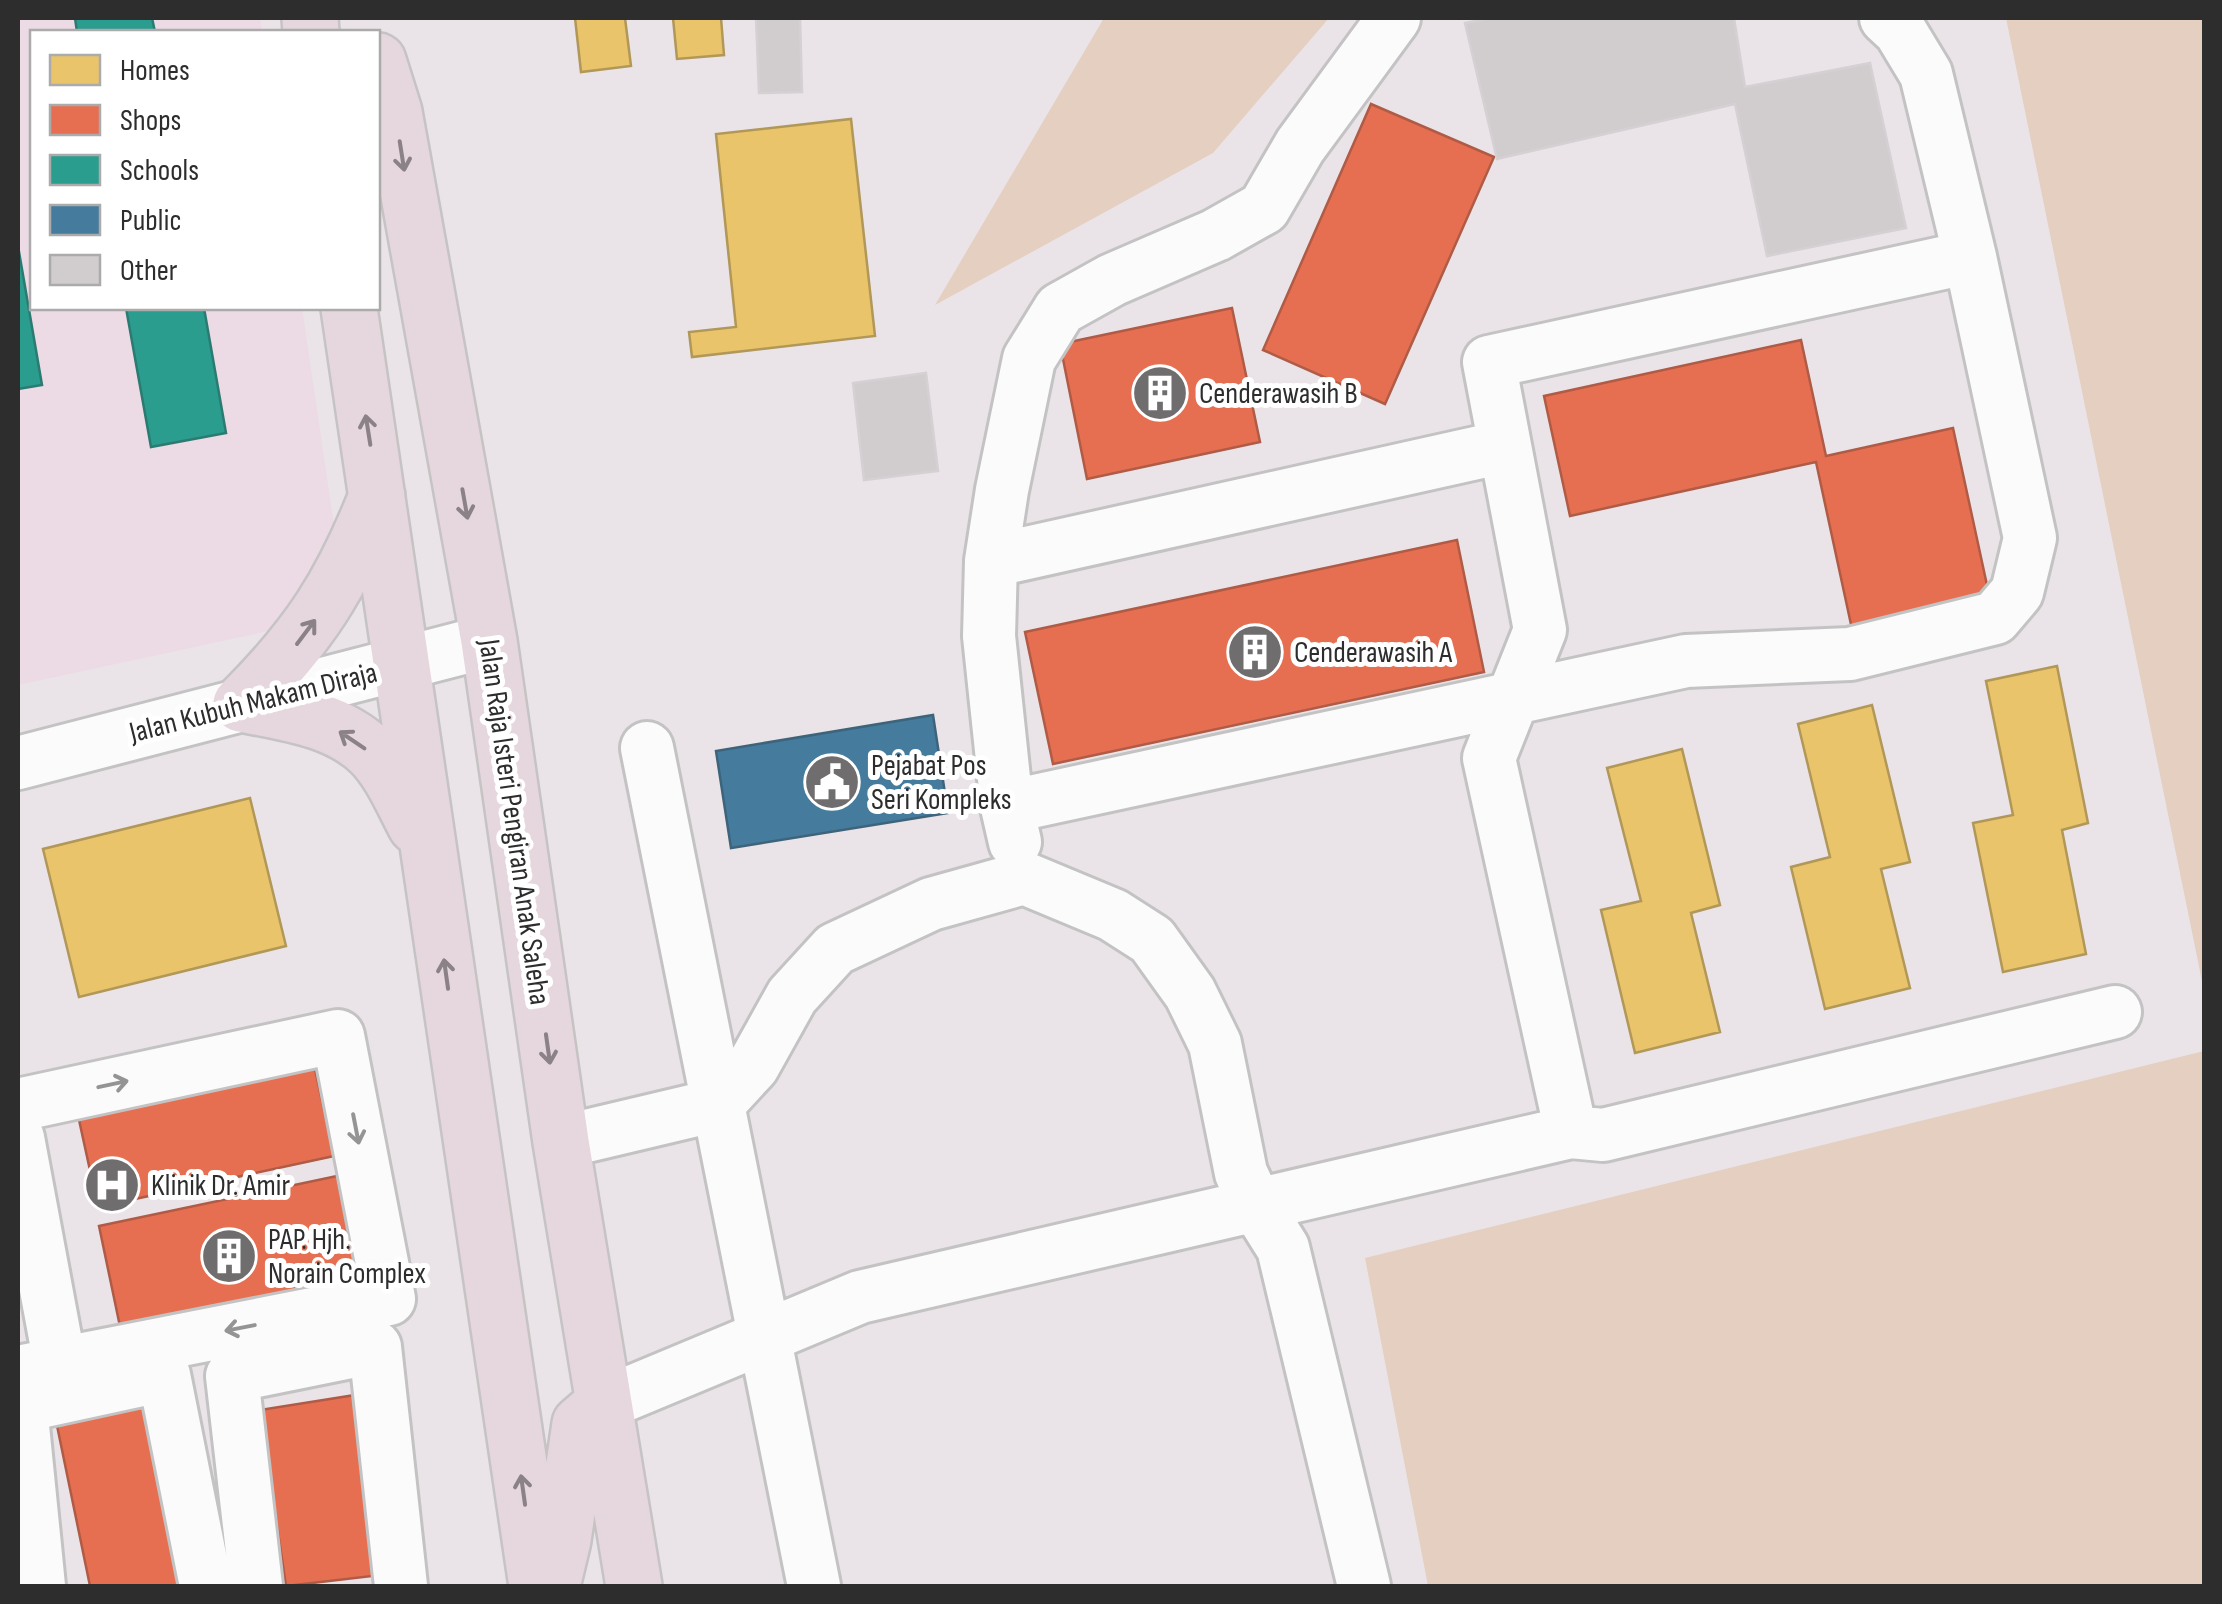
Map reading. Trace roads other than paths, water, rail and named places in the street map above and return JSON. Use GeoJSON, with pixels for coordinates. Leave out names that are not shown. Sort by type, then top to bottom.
{"type":"FeatureCollection","features":[{"type":"Feature","properties":{"kind":"main road","name":"Jalan Raja Isteri Pengiran Anak Saleha"},"geometry":{"type":"LineString","coordinates":[[380,68],[394,112],[489,641],[561,1142],[634,1586]]}},
{"type":"Feature","properties":{"kind":"main road"},"geometry":{"type":"LineString","coordinates":[[349,310],[537,1586]]}},
{"type":"Feature","properties":{"kind":"main road"},"geometry":{"type":"LineString","coordinates":[[241,704],[283,663],[328,603],[378,494]]}},
{"type":"Feature","properties":{"kind":"main road"},"geometry":{"type":"LineString","coordinates":[[241,704],[306,717],[334,728],[371,752],[394,785],[427,847]]}},
{"type":"Feature","properties":{"kind":"main road"},"geometry":{"type":"LineString","coordinates":[[552,1586],[563,1540],[580,1424],[604,1404]]}},
{"type":"Feature","properties":{"kind":"street"},"geometry":{"type":"LineString","coordinates":[[1024,878],[1006,808],[989,636],[992,561],[1002,490],[1029,358],[1060,309],[1264,208],[1300,146],[1394,18]]}},
{"type":"Feature","properties":{"kind":"street"},"geometry":{"type":"LineString","coordinates":[[1006,808],[1686,662],[1850,654],[1995,618],[2017,592],[2030,538],[1926,74],[1900,31],[1886,18]]}},
{"type":"Feature","properties":{"kind":"street"},"geometry":{"type":"LineString","coordinates":[[1572,1132],[1489,758],[1540,630],[1488,362],[1970,257]]}},
{"type":"Feature","properties":{"kind":"street"},"geometry":{"type":"LineString","coordinates":[[992,561],[1503,447]]}},
{"type":"Feature","properties":{"kind":"street","name":"Jalan Kubuh Makam Diraja"},"geometry":{"type":"LineString","coordinates":[[18,763],[489,641]]}},
{"type":"Feature","properties":{"kind":"street"},"geometry":{"type":"LineString","coordinates":[[647,748],[814,1586]]}},
{"type":"Feature","properties":{"kind":"street"},"geometry":{"type":"LineString","coordinates":[[561,1142],[717,1105],[753,1066],[792,996],[836,950],[931,904],[1024,878],[1113,915],[1152,940],[1190,992],[1215,1044],[1241,1173],[1283,1248],[1364,1586]]}},
{"type":"Feature","properties":{"kind":"street"},"geometry":{"type":"LineString","coordinates":[[604,1404],[860,1297],[1572,1132],[1603,1136],[2115,1012]]}},
{"type":"Feature","properties":{"kind":"street"},"geometry":{"type":"LineString","coordinates":[[18,1105],[338,1036],[389,1299],[39,1368],[18,1138]]}},
{"type":"Feature","properties":{"kind":"street"},"geometry":{"type":"LineString","coordinates":[[256,1586],[232,1376],[376,1347],[401,1586]]}},
{"type":"Feature","properties":{"kind":"street"},"geometry":{"type":"LineString","coordinates":[[39,1586],[21,1406],[164,1375],[206,1586]]}},
{"type":"Feature","properties":{"kind":"place","name":"Cenderawasih B"},"geometry":{"type":"Point","coordinates":[1160,393]}},
{"type":"Feature","properties":{"kind":"place","name":"Cenderawasih A"},"geometry":{"type":"Point","coordinates":[1255,652]}},
{"type":"Feature","properties":{"kind":"place","name":"Pejabat Pos Seri Kompleks"},"geometry":{"type":"Point","coordinates":[832,782]}},
{"type":"Feature","properties":{"kind":"place","name":"Klinik Dr. Amir"},"geometry":{"type":"Point","coordinates":[112,1185]}},
{"type":"Feature","properties":{"kind":"place","name":"PAP. Hjh. Norain Complex"},"geometry":{"type":"Point","coordinates":[229,1256]}}]}
